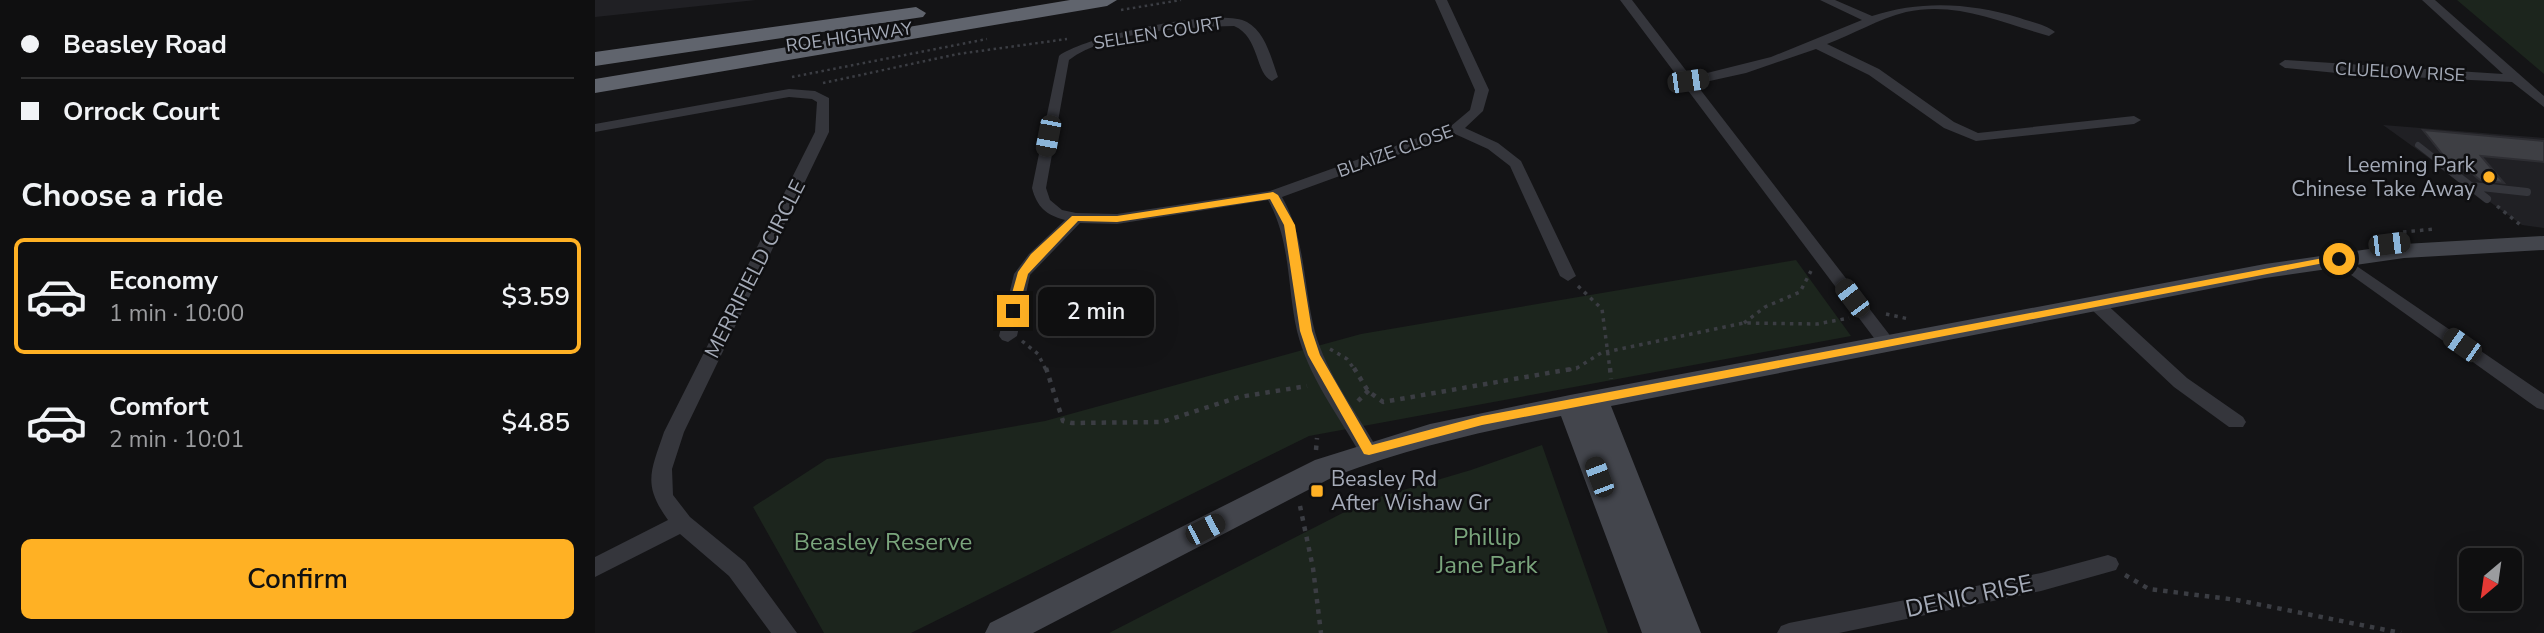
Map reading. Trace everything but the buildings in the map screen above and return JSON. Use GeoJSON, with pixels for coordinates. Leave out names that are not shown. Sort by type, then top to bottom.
{"type":"FeatureCollection","features":[{"type":"Feature","properties":{"kind":"highway"},"geometry":{"type":"LineString","coordinates":[[595,40],[926,0]]}},
{"type":"Feature","properties":{"kind":"highway","name":"ROE HIGHWAY"},"geometry":{"type":"LineString","coordinates":[[595,59],[1004,0]]}},
{"type":"Feature","properties":{"kind":"highway"},"geometry":{"type":"LineString","coordinates":[[595,86],[1108,4]]}},
{"type":"Feature","properties":{"kind":"highway","name":"ROE HIGHWAY"},"geometry":{"type":"LineString","coordinates":[[595,74],[1108,4]]}},
{"type":"Feature","properties":{"kind":"main road"},"geometry":{"type":"LineString","coordinates":[[1002,633],[1291,484],[1369,450],[1482,421],[1886,342],[2346,257],[2389,244],[2458,235],[2544,236]]}},
{"type":"Feature","properties":{"kind":"main road"},"geometry":{"type":"LineString","coordinates":[[2346,257],[2380,256],[2480,243],[2544,243]]}},
{"type":"Feature","properties":{"kind":"main road"},"geometry":{"type":"LineString","coordinates":[[1596,399],[1659,633]]}},
{"type":"Feature","properties":{"kind":"main road"},"geometry":{"type":"LineString","coordinates":[[1596,399],[1684,633]]}},
{"type":"Feature","properties":{"kind":"street","name":"BLAIZE CLOSE"},"geometry":{"type":"LineString","coordinates":[[1273,195],[1456,129],[1476,111],[1482,90],[1441,0]]}},
{"type":"Feature","properties":{"kind":"street"},"geometry":{"type":"LineString","coordinates":[[1626,0],[1886,342]]}},
{"type":"Feature","properties":{"kind":"street"},"geometry":{"type":"LineString","coordinates":[[1826,0],[1873,21]]}},
{"type":"Feature","properties":{"kind":"street"},"geometry":{"type":"LineString","coordinates":[[2428,0],[2544,103]]}},
{"type":"Feature","properties":{"kind":"street"},"geometry":{"type":"LineString","coordinates":[[1688,81],[1747,71],[1873,21],[1917,7],[1946,6],[1993,14],[2049,32]]}},
{"type":"Feature","properties":{"kind":"street","name":"SELLEN COURT"},"geometry":{"type":"LineString","coordinates":[[1272,77],[1255,32],[1236,22],[1091,42],[1068,52],[1063,59],[1039,188],[1043,202],[1050,208],[1057,213],[1076,218],[1117,219],[1273,195]]}},
{"type":"Feature","properties":{"kind":"street"},"geometry":{"type":"LineString","coordinates":[[1817,44],[1874,72],[1949,125],[1976,136],[2134,120]]}},
{"type":"Feature","properties":{"kind":"street","name":"CLUELOW RISE"},"geometry":{"type":"LineString","coordinates":[[2285,64],[2347,70],[2516,78]]}},
{"type":"Feature","properties":{"kind":"street"},"geometry":{"type":"LineString","coordinates":[[595,128],[802,92]]}},
{"type":"Feature","properties":{"kind":"street","name":"MERRIFIELD CIRCLE"},"geometry":{"type":"LineString","coordinates":[[781,629],[737,569],[681,523],[663,497],[662,469],[674,432],[822,132],[824,101],[802,92]]}},
{"type":"Feature","properties":{"kind":"street"},"geometry":{"type":"LineString","coordinates":[[1456,129],[1493,146],[1516,164],[1568,276]]}},
{"type":"Feature","properties":{"kind":"street"},"geometry":{"type":"LineString","coordinates":[[1273,195],[1289,225],[1306,331],[1314,355],[1369,450]]}},
{"type":"Feature","properties":{"kind":"street"},"geometry":{"type":"LineString","coordinates":[[1008,336],[1022,274],[1035,257],[1076,218]]}},
{"type":"Feature","properties":{"kind":"street"},"geometry":{"type":"LineString","coordinates":[[2346,257],[2544,403]]}},
{"type":"Feature","properties":{"kind":"street"},"geometry":{"type":"LineString","coordinates":[[2097,305],[2173,378],[2200,400],[2236,422]]}},
{"type":"Feature","properties":{"kind":"street"},"geometry":{"type":"LineString","coordinates":[[595,568],[681,523]]}},
{"type":"Feature","properties":{"kind":"street","name":"DENIC RISE"},"geometry":{"type":"LineString","coordinates":[[1789,633],[2041,582],[2108,564]]}},
{"type":"Feature","properties":{"kind":"lane"},"geometry":{"type":"LineString","coordinates":[[2418,145],[2487,199]]}},
{"type":"Feature","properties":{"kind":"lane"},"geometry":{"type":"LineString","coordinates":[[2470,186],[2527,192]]}},
{"type":"Feature","properties":{"kind":"path"},"geometry":{"type":"LineString","coordinates":[[1108,4],[1181,0]]}},
{"type":"Feature","properties":{"kind":"path"},"geometry":{"type":"LineString","coordinates":[[785,79],[991,38]]}},
{"type":"Feature","properties":{"kind":"path"},"geometry":{"type":"LineString","coordinates":[[802,92],[853,74],[958,54],[1057,39],[1088,39],[1091,42]]}},
{"type":"Feature","properties":{"kind":"path"},"geometry":{"type":"LineString","coordinates":[[2487,199],[2523,227]]}},
{"type":"Feature","properties":{"kind":"path"},"geometry":{"type":"LineString","coordinates":[[1744,323],[1765,307],[1800,292],[1812,268],[1826,262]]}},
{"type":"Feature","properties":{"kind":"path"},"geometry":{"type":"LineString","coordinates":[[1568,276],[1602,309],[1611,383],[1596,399]]}},
{"type":"Feature","properties":{"kind":"path"},"geometry":{"type":"LineString","coordinates":[[1314,355],[1333,349],[1345,355],[1354,363],[1375,399],[1393,401],[1577,368],[1606,352],[1744,323],[1817,324],[1851,318]]}},
{"type":"Feature","properties":{"kind":"path"},"geometry":{"type":"LineString","coordinates":[[1008,336],[1028,344],[1042,362],[1063,421],[1073,423],[1162,422],[1239,397],[1307,386]]}},
{"type":"Feature","properties":{"kind":"path"},"geometry":{"type":"LineString","coordinates":[[1358,401],[1369,390]]}},
{"type":"Feature","properties":{"kind":"path"},"geometry":{"type":"LineString","coordinates":[[1300,506],[1313,568],[1321,633]]}},
{"type":"Feature","properties":{"kind":"path"},"geometry":{"type":"LineString","coordinates":[[2108,564],[2149,589],[2237,600],[2401,633]]}},
{"type":"Feature","properties":{"kind":"shaded area"},"geometry":{"type":"Polygon","coordinates":[[[595,0],[756,0],[595,17],[595,0]]]}},
{"type":"Feature","properties":{"kind":"shaded area"},"geometry":{"type":"Polygon","coordinates":[[[2383,125],[2544,138],[2544,228],[2522,225],[2383,125]]]}},
{"type":"Feature","properties":{"kind":"green space"},"geometry":{"type":"Polygon","coordinates":[[[2457,0],[2544,0],[2544,74],[2457,0]]]}},
{"type":"Feature","properties":{"kind":"green space","name":"Beasley Reserve"},"geometry":{"type":"Polygon","coordinates":[[[1796,260],[1851,336],[1309,436],[911,633],[824,633],[753,507],[827,459],[1045,421],[1361,334],[1796,260]]]}},
{"type":"Feature","properties":{"kind":"green space","name":"Phillip Jane Park"},"geometry":{"type":"Polygon","coordinates":[[[1542,445],[1608,633],[1109,633],[1366,501],[1471,470],[1542,445]]]}},
{"type":"Feature","properties":{"kind":"place","name":"Leeming Park Chinese Take Away"},"geometry":{"type":"Point","coordinates":[2489,177]}},
{"type":"Feature","properties":{"kind":"place","name":"Beasley Rd After Wishaw Gr"},"geometry":{"type":"Point","coordinates":[1317,491]}},
{"type":"Feature","properties":{"kind":"route"},"geometry":{"type":"LineString","coordinates":[[1013,311],[1022,274],[1035,257],[1076,218],[1117,219],[1273,195],[1285,212],[1289,225],[1306,331],[1314,355],[1369,450],[1482,421],[1886,342],[2339,259]]}}]}
